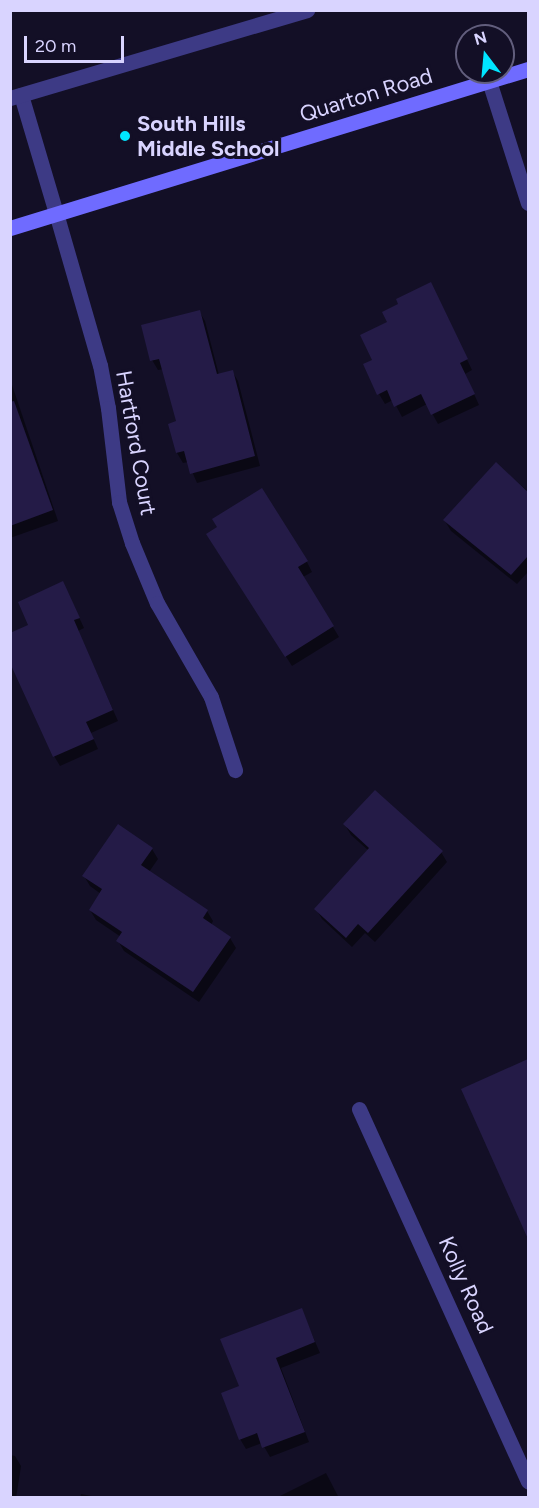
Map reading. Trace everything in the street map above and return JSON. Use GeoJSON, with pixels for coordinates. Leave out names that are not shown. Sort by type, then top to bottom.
{"type":"FeatureCollection","features":[{"type":"Feature","properties":{"kind":"street"},"geometry":{"type":"LineString","coordinates":[[16,97],[275,15],[308,10]]}},
{"type":"Feature","properties":{"kind":"street","name":"Quarton Road"},"geometry":{"type":"LineString","coordinates":[[10,228],[479,84]]}},
{"type":"Feature","properties":{"kind":"street"},"geometry":{"type":"LineString","coordinates":[[490,84],[528,203]]}},
{"type":"Feature","properties":{"kind":"street","name":"Hartford Court"},"geometry":{"type":"LineString","coordinates":[[16,97],[56,213],[100,364],[108,408],[119,502],[132,543],[157,603],[211,697],[235,770]]}},
{"type":"Feature","properties":{"kind":"street","name":"Kolly Road"},"geometry":{"type":"LineString","coordinates":[[359,1109],[528,1481]]}},
{"type":"Feature","properties":{"kind":"building"},"geometry":{"type":"Polygon","coordinates":[[[431,282],[468,359],[460,363],[475,394],[431,415],[421,394],[394,407],[387,390],[377,395],[363,364],[372,360],[360,335],[387,322],[382,312],[398,304],[396,299],[431,282]]]}},
{"type":"Feature","properties":{"kind":"building"},"geometry":{"type":"Polygon","coordinates":[[[200,310],[217,374],[233,370],[255,456],[190,474],[184,451],[176,453],[168,424],[176,421],[159,359],[150,361],[141,325],[200,310]]]}},
{"type":"Feature","properties":{"kind":"building"},"geometry":{"type":"Polygon","coordinates":[[[14,401],[53,510],[10,526],[10,402],[14,401]]]}},
{"type":"Feature","properties":{"kind":"building"},"geometry":{"type":"Polygon","coordinates":[[[496,462],[528,492],[528,556],[511,575],[443,520],[496,462]]]}},
{"type":"Feature","properties":{"kind":"building"},"geometry":{"type":"Polygon","coordinates":[[[262,488],[308,561],[298,567],[334,626],[285,657],[206,534],[217,527],[212,519],[262,488]]]}},
{"type":"Feature","properties":{"kind":"building"},"geometry":{"type":"Polygon","coordinates":[[[63,581],[80,618],[74,620],[113,710],[86,722],[94,739],[53,757],[10,663],[10,633],[28,625],[18,602],[63,581]]]}},
{"type":"Feature","properties":{"kind":"building"},"geometry":{"type":"Polygon","coordinates":[[[375,790],[443,851],[368,933],[358,924],[346,938],[314,909],[369,848],[343,824],[375,790]]]}},
{"type":"Feature","properties":{"kind":"building"},"geometry":{"type":"Polygon","coordinates":[[[118,824],[153,848],[141,865],[208,910],[203,918],[231,937],[193,992],[116,941],[122,932],[89,910],[102,889],[82,876],[118,824]]]}},
{"type":"Feature","properties":{"kind":"building"},"geometry":{"type":"Polygon","coordinates":[[[528,1059],[528,1239],[461,1089],[528,1059]]]}},
{"type":"Feature","properties":{"kind":"building"},"geometry":{"type":"Polygon","coordinates":[[[302,1308],[315,1342],[276,1358],[305,1432],[262,1448],[257,1433],[239,1440],[221,1393],[239,1386],[220,1339],[302,1308]]]}},
{"type":"Feature","properties":{"kind":"place","name":"South Hills Middle School"},"geometry":{"type":"Point","coordinates":[125,136]}}]}
